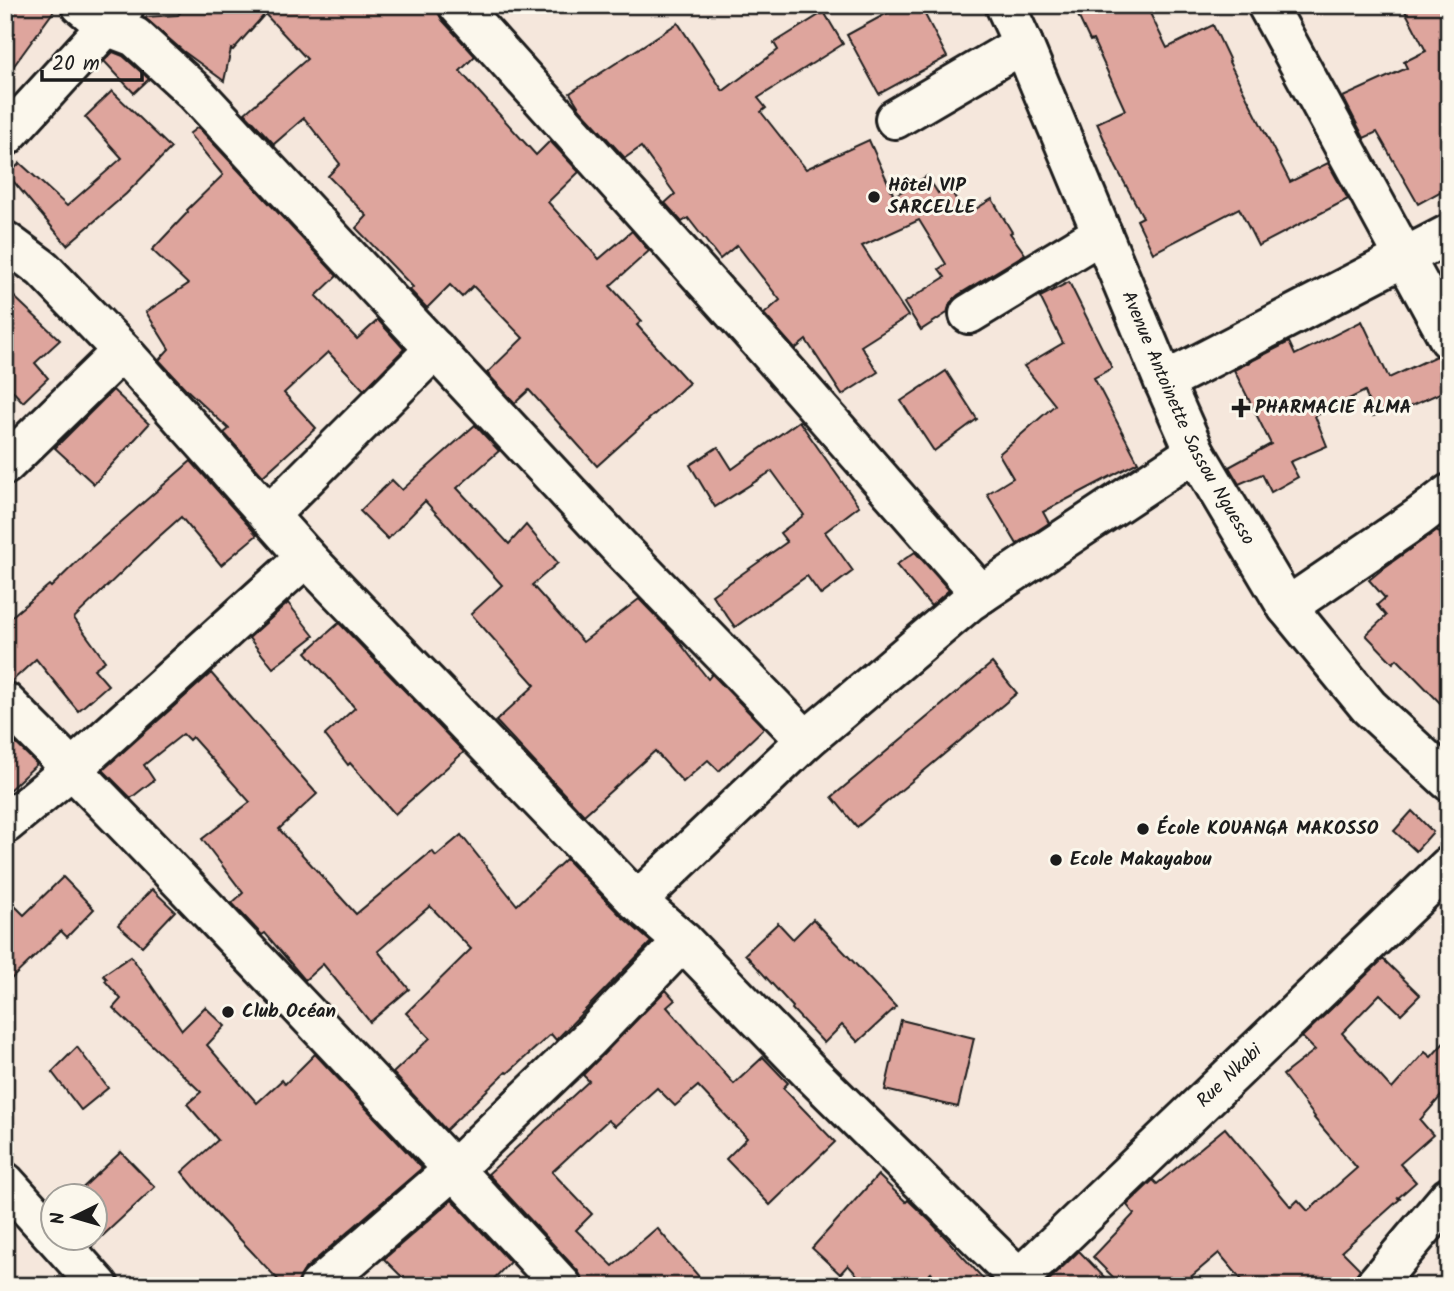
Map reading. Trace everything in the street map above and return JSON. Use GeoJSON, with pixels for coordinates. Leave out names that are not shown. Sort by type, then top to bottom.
{"type":"FeatureCollection","features":[{"type":"Feature","properties":{"kind":"street"},"geometry":{"type":"LineString","coordinates":[[458,5],[982,594]]}},
{"type":"Feature","properties":{"kind":"street","name":"Avenue Antoinette Sassou Nguesso"},"geometry":{"type":"LineString","coordinates":[[1005,5],[1195,452],[1287,607],[1369,707],[1449,781]]}},
{"type":"Feature","properties":{"kind":"street"},"geometry":{"type":"LineString","coordinates":[[1267,5],[1449,339]]}},
{"type":"Feature","properties":{"kind":"street"},"geometry":{"type":"LineString","coordinates":[[5,137],[104,12],[195,92],[620,547],[806,740]]}},
{"type":"Feature","properties":{"kind":"street"},"geometry":{"type":"LineString","coordinates":[[895,119],[1023,44]]}},
{"type":"Feature","properties":{"kind":"street"},"geometry":{"type":"LineString","coordinates":[[969,314],[1102,233]]}},
{"type":"Feature","properties":{"kind":"street"},"geometry":{"type":"LineString","coordinates":[[1164,382],[1449,234]]}},
{"type":"Feature","properties":{"kind":"street"},"geometry":{"type":"LineString","coordinates":[[5,241],[43,269],[122,351],[306,557],[637,901],[683,941],[1015,1282]]}},
{"type":"Feature","properties":{"kind":"street"},"geometry":{"type":"LineString","coordinates":[[269,515],[435,349]]}},
{"type":"Feature","properties":{"kind":"street"},"geometry":{"type":"LineString","coordinates":[[5,465],[122,351]]}},
{"type":"Feature","properties":{"kind":"street"},"geometry":{"type":"LineString","coordinates":[[637,901],[806,740],[970,602],[1195,452]]}},
{"type":"Feature","properties":{"kind":"street"},"geometry":{"type":"LineString","coordinates":[[1287,607],[1449,494]]}},
{"type":"Feature","properties":{"kind":"street"},"geometry":{"type":"LineString","coordinates":[[5,824],[73,768],[306,557]]}},
{"type":"Feature","properties":{"kind":"street"},"geometry":{"type":"LineString","coordinates":[[5,702],[73,768],[562,1286]]}},
{"type":"Feature","properties":{"kind":"street","name":"Rue Nkabi"},"geometry":{"type":"LineString","coordinates":[[1015,1282],[1449,866]]}},
{"type":"Feature","properties":{"kind":"street"},"geometry":{"type":"LineString","coordinates":[[319,1286],[454,1169],[587,1041],[683,941]]}},
{"type":"Feature","properties":{"kind":"street"},"geometry":{"type":"LineString","coordinates":[[5,1182],[38,1219]]}},
{"type":"Feature","properties":{"kind":"street"},"geometry":{"type":"LineString","coordinates":[[1374,1286],[1449,1197]]}},
{"type":"Feature","properties":{"kind":"street"},"geometry":{"type":"LineString","coordinates":[[69,1252],[99,1286]]}},
{"type":"Feature","properties":{"kind":"building"},"geometry":{"type":"Polygon","coordinates":[[[5,5],[58,5],[5,78],[5,5]]]}},
{"type":"Feature","properties":{"kind":"building"},"geometry":{"type":"Polygon","coordinates":[[[187,5],[437,5],[442,20],[475,56],[460,71],[536,155],[550,141],[579,172],[548,202],[599,259],[632,231],[649,251],[610,286],[642,321],[637,325],[689,383],[597,466],[529,390],[515,403],[487,373],[523,338],[473,286],[462,297],[450,285],[427,308],[410,290],[413,287],[356,228],[367,216],[328,176],[340,164],[304,118],[274,144],[245,113],[307,59],[265,14],[233,50],[231,49],[224,81],[183,51],[144,17],[178,15],[187,5]]]}},
{"type":"Feature","properties":{"kind":"building"},"geometry":{"type":"Polygon","coordinates":[[[902,5],[920,5],[947,57],[879,94],[847,35],[902,5]]]}},
{"type":"Feature","properties":{"kind":"building"},"geometry":{"type":"Polygon","coordinates":[[[1073,5],[1146,5],[1167,48],[1213,25],[1290,182],[1328,163],[1348,199],[1258,246],[1239,208],[1153,253],[1137,220],[1143,217],[1116,167],[1097,123],[1125,110],[1093,40],[1090,41],[1073,5]]]}},
{"type":"Feature","properties":{"kind":"building"},"geometry":{"type":"Polygon","coordinates":[[[1402,5],[1449,5],[1449,187],[1418,204],[1377,132],[1364,138],[1343,97],[1407,68],[1404,62],[1426,51],[1402,5]]]}},
{"type":"Feature","properties":{"kind":"building"},"geometry":{"type":"Polygon","coordinates":[[[824,12],[843,44],[758,98],[766,108],[761,112],[806,169],[869,140],[894,196],[927,176],[938,193],[948,186],[966,215],[992,199],[1025,254],[958,295],[950,303],[947,313],[921,330],[904,303],[945,277],[939,269],[946,264],[919,220],[862,246],[908,316],[861,346],[878,372],[842,395],[806,340],[795,349],[764,314],[780,300],[737,245],[720,259],[688,218],[682,222],[665,203],[675,194],[641,147],[625,158],[580,109],[570,93],[678,23],[723,91],[778,50],[774,43],[824,12]]]}},
{"type":"Feature","properties":{"kind":"building"},"geometry":{"type":"Polygon","coordinates":[[[113,52],[123,56],[149,79],[134,93],[104,61],[113,52]]]}},
{"type":"Feature","properties":{"kind":"building"},"geometry":{"type":"Polygon","coordinates":[[[112,91],[171,148],[126,194],[67,245],[8,175],[20,163],[67,206],[122,158],[85,117],[112,91]]]}},
{"type":"Feature","properties":{"kind":"building"},"geometry":{"type":"Polygon","coordinates":[[[198,127],[337,276],[316,296],[357,339],[378,320],[404,349],[364,390],[328,352],[284,393],[316,428],[263,476],[224,433],[229,429],[159,360],[169,349],[146,312],[188,284],[152,250],[223,175],[189,134],[198,127]]]}},
{"type":"Feature","properties":{"kind":"building"},"geometry":{"type":"Polygon","coordinates":[[[1069,282],[1112,368],[1094,378],[1138,462],[1043,512],[1049,523],[1017,544],[987,494],[1013,478],[999,454],[1055,405],[1024,366],[1063,343],[1040,297],[1069,282]]]}},
{"type":"Feature","properties":{"kind":"building"},"geometry":{"type":"Polygon","coordinates":[[[5,288],[60,340],[35,363],[48,378],[23,402],[9,387],[5,391],[5,288]]]}},
{"type":"Feature","properties":{"kind":"building"},"geometry":{"type":"Polygon","coordinates":[[[1362,321],[1389,378],[1436,356],[1449,361],[1449,389],[1402,410],[1401,407],[1373,416],[1365,391],[1315,416],[1327,446],[1290,462],[1298,477],[1271,492],[1262,474],[1239,484],[1229,467],[1271,444],[1234,370],[1289,342],[1295,355],[1362,321]]]}},
{"type":"Feature","properties":{"kind":"building"},"geometry":{"type":"Polygon","coordinates":[[[946,371],[977,419],[934,451],[901,401],[946,371]]]}},
{"type":"Feature","properties":{"kind":"building"},"geometry":{"type":"Polygon","coordinates":[[[113,390],[149,424],[94,484],[55,448],[113,390]]]}},
{"type":"Feature","properties":{"kind":"building"},"geometry":{"type":"Polygon","coordinates":[[[799,421],[859,506],[825,532],[853,571],[821,595],[807,576],[735,627],[712,595],[787,542],[780,533],[804,515],[772,471],[715,507],[690,465],[718,447],[732,469],[799,421]]]}},
{"type":"Feature","properties":{"kind":"building"},"geometry":{"type":"Polygon","coordinates":[[[475,425],[499,451],[457,488],[509,544],[526,525],[558,563],[532,585],[583,642],[639,599],[673,634],[708,679],[712,674],[764,728],[719,771],[708,760],[683,782],[655,751],[584,815],[496,721],[535,685],[471,614],[502,585],[425,501],[388,539],[360,511],[392,480],[402,490],[475,425]]]}},
{"type":"Feature","properties":{"kind":"building"},"geometry":{"type":"Polygon","coordinates":[[[191,461],[257,535],[221,565],[181,517],[74,618],[105,661],[94,669],[108,685],[78,711],[36,659],[12,681],[5,681],[5,622],[49,585],[51,587],[191,461]]]}},
{"type":"Feature","properties":{"kind":"building"},"geometry":{"type":"Polygon","coordinates":[[[1437,530],[1449,543],[1449,712],[1397,659],[1393,663],[1366,635],[1386,616],[1377,605],[1385,598],[1369,580],[1437,530]]]}},
{"type":"Feature","properties":{"kind":"building"},"geometry":{"type":"Polygon","coordinates":[[[915,552],[949,590],[931,606],[896,565],[915,552]]]}},
{"type":"Feature","properties":{"kind":"building"},"geometry":{"type":"Polygon","coordinates":[[[288,603],[314,636],[273,668],[249,638],[288,603]]]}},
{"type":"Feature","properties":{"kind":"building"},"geometry":{"type":"Polygon","coordinates":[[[339,623],[464,752],[395,814],[350,763],[348,765],[325,735],[355,708],[306,652],[339,623]]]}},
{"type":"Feature","properties":{"kind":"building"},"geometry":{"type":"Polygon","coordinates":[[[992,663],[1017,693],[857,827],[832,797],[992,663]]]}},
{"type":"Feature","properties":{"kind":"building"},"geometry":{"type":"Polygon","coordinates":[[[211,673],[317,794],[279,829],[356,914],[432,851],[436,856],[461,835],[517,905],[566,859],[621,916],[651,942],[556,1040],[551,1034],[506,1072],[446,1130],[393,1073],[430,1038],[406,1013],[471,949],[430,906],[378,951],[409,989],[370,1022],[323,964],[305,980],[265,933],[262,935],[232,903],[243,893],[202,839],[250,802],[192,737],[189,740],[183,734],[144,765],[154,780],[131,798],[103,770],[211,673]]]}},
{"type":"Feature","properties":{"kind":"building"},"geometry":{"type":"Polygon","coordinates":[[[5,733],[37,764],[5,794],[5,733]]]}},
{"type":"Feature","properties":{"kind":"building"},"geometry":{"type":"Polygon","coordinates":[[[1412,811],[1433,832],[1416,851],[1394,831],[1412,811]]]}},
{"type":"Feature","properties":{"kind":"building"},"geometry":{"type":"Polygon","coordinates":[[[63,877],[94,909],[67,937],[61,931],[5,985],[5,896],[24,915],[63,877]]]}},
{"type":"Feature","properties":{"kind":"building"},"geometry":{"type":"Polygon","coordinates":[[[152,889],[175,911],[142,946],[118,925],[152,889]]]}},
{"type":"Feature","properties":{"kind":"building"},"geometry":{"type":"Polygon","coordinates":[[[813,919],[896,1007],[858,1042],[842,1025],[824,1043],[745,954],[778,923],[793,939],[813,919]]]}},
{"type":"Feature","properties":{"kind":"building"},"geometry":{"type":"Polygon","coordinates":[[[131,956],[182,1030],[205,1007],[225,1026],[207,1045],[257,1103],[282,1080],[285,1084],[315,1054],[422,1168],[305,1269],[296,1286],[284,1286],[219,1217],[182,1172],[218,1140],[187,1104],[201,1092],[113,1008],[121,999],[103,975],[131,956]]]}},
{"type":"Feature","properties":{"kind":"building"},"geometry":{"type":"Polygon","coordinates":[[[1383,959],[1420,995],[1401,1014],[1380,994],[1342,1033],[1392,1089],[1425,1052],[1431,1057],[1449,1037],[1449,1087],[1420,1120],[1433,1135],[1400,1164],[1416,1182],[1342,1251],[1360,1269],[1355,1276],[1345,1286],[1247,1286],[1219,1253],[1180,1286],[1122,1286],[1093,1257],[1134,1214],[1127,1205],[1153,1180],[1157,1184],[1225,1128],[1291,1207],[1298,1200],[1308,1211],[1357,1168],[1314,1118],[1283,1075],[1315,1050],[1302,1037],[1383,959]]]}},
{"type":"Feature","properties":{"kind":"building"},"geometry":{"type":"Polygon","coordinates":[[[666,990],[675,1000],[667,1007],[734,1084],[763,1057],[788,1083],[783,1088],[835,1142],[770,1205],[726,1159],[747,1138],[698,1086],[675,1106],[657,1088],[615,1126],[608,1120],[552,1172],[592,1214],[576,1230],[613,1266],[657,1228],[707,1286],[588,1286],[578,1271],[488,1174],[589,1081],[583,1075],[666,990]]]}},
{"type":"Feature","properties":{"kind":"building"},"geometry":{"type":"Polygon","coordinates":[[[901,1020],[974,1038],[958,1107],[885,1090],[901,1020]]]}},
{"type":"Feature","properties":{"kind":"building"},"geometry":{"type":"Polygon","coordinates":[[[77,1047],[108,1088],[81,1110],[52,1072],[77,1047]]]}},
{"type":"Feature","properties":{"kind":"building"},"geometry":{"type":"Polygon","coordinates":[[[121,1152],[155,1187],[108,1231],[108,1182],[89,1182],[121,1152]]]}},
{"type":"Feature","properties":{"kind":"building"},"geometry":{"type":"Polygon","coordinates":[[[878,1175],[930,1221],[990,1286],[942,1286],[931,1273],[917,1286],[867,1286],[848,1265],[840,1274],[812,1248],[878,1175]]]}},
{"type":"Feature","properties":{"kind":"building"},"geometry":{"type":"Polygon","coordinates":[[[452,1200],[510,1262],[487,1286],[411,1286],[384,1259],[452,1200]]]}},
{"type":"Feature","properties":{"kind":"building"},"geometry":{"type":"Polygon","coordinates":[[[1079,1251],[1113,1286],[1043,1286],[1079,1251]]]}},
{"type":"Feature","properties":{"kind":"place","name":"Hôtel VIP SARCELLE"},"geometry":{"type":"Point","coordinates":[874,197]}},
{"type":"Feature","properties":{"kind":"place","name":"PHARMACIE ALMA"},"geometry":{"type":"Point","coordinates":[1241,408]}},
{"type":"Feature","properties":{"kind":"place","name":"École KOUANGA MAKOSSO"},"geometry":{"type":"Point","coordinates":[1143,829]}},
{"type":"Feature","properties":{"kind":"place","name":"Ecole Makayabou"},"geometry":{"type":"Point","coordinates":[1056,860]}},
{"type":"Feature","properties":{"kind":"place","name":"Club Océan"},"geometry":{"type":"Point","coordinates":[228,1012]}}]}
